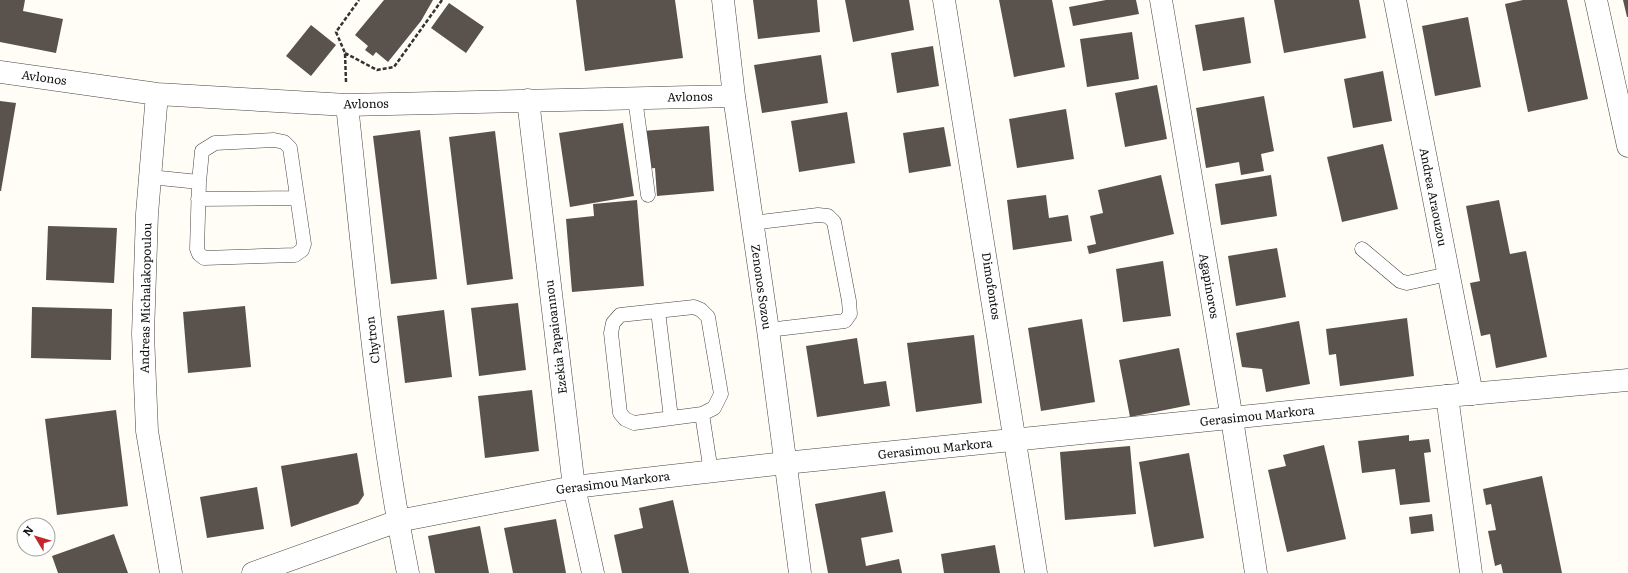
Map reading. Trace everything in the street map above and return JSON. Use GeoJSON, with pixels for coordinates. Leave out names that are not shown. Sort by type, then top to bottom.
{"type":"FeatureCollection","features":[{"type":"Feature","properties":{"kind":"street","name":"Zenonos Sozou"},"geometry":{"type":"LineString","coordinates":[[723,0],[734,96],[768,330],[800,573]]}},
{"type":"Feature","properties":{"kind":"street","name":"Dimofontos"},"geometry":{"type":"LineString","coordinates":[[944,0],[1036,573]]}},
{"type":"Feature","properties":{"kind":"street","name":"Agapinoros"},"geometry":{"type":"LineString","coordinates":[[1160,0],[1232,418],[1256,573]]}},
{"type":"Feature","properties":{"kind":"street","name":"Andrea Araouzou"},"geometry":{"type":"LineString","coordinates":[[1395,0],[1472,394]]}},
{"type":"Feature","properties":{"kind":"street"},"geometry":{"type":"LineString","coordinates":[[1596,0],[1628,146]]}},
{"type":"Feature","properties":{"kind":"street","name":"Avlonos"},"geometry":{"type":"LineString","coordinates":[[0,72],[157,94],[347,105],[734,96]]}},
{"type":"Feature","properties":{"kind":"street","name":"Andreas Michalakopoulou"},"geometry":{"type":"LineString","coordinates":[[157,94],[150,177],[143,334],[147,431],[171,573]]}},
{"type":"Feature","properties":{"kind":"street","name":"Ezekia Papaioannou"},"geometry":{"type":"LineString","coordinates":[[528,100],[574,487],[593,573]]}},
{"type":"Feature","properties":{"kind":"street","name":"Chytron"},"geometry":{"type":"LineString","coordinates":[[347,105],[375,362],[398,521],[408,573]]}},
{"type":"Feature","properties":{"kind":"street","name":"Gerasimou Markora"},"geometry":{"type":"LineString","coordinates":[[253,573],[398,521],[574,487],[1447,396],[1628,380]]}},
{"type":"Feature","properties":{"kind":"street"},"geometry":{"type":"LineString","coordinates":[[1447,396],[1471,573]]}},
{"type":"Feature","properties":{"kind":"lane"},"geometry":{"type":"LineString","coordinates":[[636,98],[648,195]]}},
{"type":"Feature","properties":{"kind":"lane"},"geometry":{"type":"LineString","coordinates":[[274,140],[284,142],[290,148],[304,244],[302,250],[295,255],[204,258],[199,254],[197,249],[199,182],[202,150],[214,143],[274,140]]}},
{"type":"Feature","properties":{"kind":"lane"},"geometry":{"type":"LineString","coordinates":[[150,177],[199,182]]}},
{"type":"Feature","properties":{"kind":"lane"},"geometry":{"type":"LineString","coordinates":[[198,199],[297,198]]}},
{"type":"Feature","properties":{"kind":"lane"},"geometry":{"type":"LineString","coordinates":[[752,223],[818,215],[828,216],[834,222],[850,302],[850,314],[845,321],[768,330]]}},
{"type":"Feature","properties":{"kind":"lane"},"geometry":{"type":"LineString","coordinates":[[1362,249],[1400,281],[1407,283],[1448,274]]}},
{"type":"Feature","properties":{"kind":"lane"},"geometry":{"type":"LineString","coordinates":[[694,307],[701,310],[708,317],[720,394],[714,408],[702,414],[634,423],[625,419],[620,413],[611,333],[613,323],[620,315],[694,307]]}},
{"type":"Feature","properties":{"kind":"lane"},"geometry":{"type":"LineString","coordinates":[[658,311],[671,418]]}},
{"type":"Feature","properties":{"kind":"lane"},"geometry":{"type":"LineString","coordinates":[[702,414],[711,472]]}},
{"type":"Feature","properties":{"kind":"path"},"geometry":{"type":"LineString","coordinates":[[347,105],[345,53],[336,32],[359,0]]}},
{"type":"Feature","properties":{"kind":"path"},"geometry":{"type":"LineString","coordinates":[[345,53],[377,70],[394,66],[442,0]]}},
{"type":"Feature","properties":{"kind":"building"},"geometry":{"type":"Polygon","coordinates":[[[0,0],[25,0],[23,11],[63,19],[56,53],[0,42],[0,0]]]}},
{"type":"Feature","properties":{"kind":"building"},"geometry":{"type":"Polygon","coordinates":[[[384,0],[433,0],[421,21],[388,62],[376,52],[373,56],[365,50],[368,46],[355,35],[384,0]]]}},
{"type":"Feature","properties":{"kind":"building"},"geometry":{"type":"Polygon","coordinates":[[[576,0],[675,0],[683,58],[585,71],[576,0]]]}},
{"type":"Feature","properties":{"kind":"building"},"geometry":{"type":"Polygon","coordinates":[[[753,0],[817,0],[820,32],[758,39],[753,0]]]}},
{"type":"Feature","properties":{"kind":"building"},"geometry":{"type":"Polygon","coordinates":[[[845,0],[909,0],[914,30],[853,42],[845,0]]]}},
{"type":"Feature","properties":{"kind":"building"},"geometry":{"type":"Polygon","coordinates":[[[999,0],[1052,0],[1065,67],[1014,77],[999,0]]]}},
{"type":"Feature","properties":{"kind":"building"},"geometry":{"type":"Polygon","coordinates":[[[1106,0],[1136,0],[1139,14],[1073,26],[1069,7],[1106,0]]]}},
{"type":"Feature","properties":{"kind":"building"},"geometry":{"type":"Polygon","coordinates":[[[1274,0],[1359,0],[1366,38],[1284,53],[1274,0]]]}},
{"type":"Feature","properties":{"kind":"building"},"geometry":{"type":"Polygon","coordinates":[[[1523,0],[1567,0],[1588,99],[1528,112],[1505,4],[1523,0]]]}},
{"type":"Feature","properties":{"kind":"building"},"geometry":{"type":"Polygon","coordinates":[[[1623,0],[1628,0],[1628,17],[1627,17],[1623,0]]]}},
{"type":"Feature","properties":{"kind":"building"},"geometry":{"type":"Polygon","coordinates":[[[449,3],[484,27],[466,53],[431,28],[449,3]]]}},
{"type":"Feature","properties":{"kind":"building"},"geometry":{"type":"Polygon","coordinates":[[[1244,17],[1251,63],[1203,71],[1195,25],[1244,17]]]}},
{"type":"Feature","properties":{"kind":"building"},"geometry":{"type":"Polygon","coordinates":[[[1468,17],[1481,87],[1435,96],[1422,26],[1468,17]]]}},
{"type":"Feature","properties":{"kind":"building"},"geometry":{"type":"Polygon","coordinates":[[[311,25],[336,45],[311,76],[286,56],[311,25]]]}},
{"type":"Feature","properties":{"kind":"building"},"geometry":{"type":"Polygon","coordinates":[[[1132,32],[1139,79],[1087,87],[1080,39],[1132,32]]]}},
{"type":"Feature","properties":{"kind":"building"},"geometry":{"type":"Polygon","coordinates":[[[933,46],[939,86],[897,93],[891,53],[933,46]]]}},
{"type":"Feature","properties":{"kind":"building"},"geometry":{"type":"Polygon","coordinates":[[[821,55],[828,103],[762,113],[754,65],[821,55]]]}},
{"type":"Feature","properties":{"kind":"building"},"geometry":{"type":"Polygon","coordinates":[[[1383,71],[1392,121],[1353,128],[1344,79],[1383,71]]]}},
{"type":"Feature","properties":{"kind":"building"},"geometry":{"type":"Polygon","coordinates":[[[1157,85],[1167,139],[1125,147],[1115,93],[1157,85]]]}},
{"type":"Feature","properties":{"kind":"building"},"geometry":{"type":"Polygon","coordinates":[[[1264,96],[1274,151],[1261,154],[1264,171],[1241,175],[1239,162],[1206,168],[1196,108],[1264,96]]]}},
{"type":"Feature","properties":{"kind":"building"},"geometry":{"type":"Polygon","coordinates":[[[0,101],[16,103],[1,191],[0,191],[0,101]]]}},
{"type":"Feature","properties":{"kind":"building"},"geometry":{"type":"Polygon","coordinates":[[[1066,109],[1074,159],[1017,168],[1009,119],[1066,109]]]}},
{"type":"Feature","properties":{"kind":"building"},"geometry":{"type":"Polygon","coordinates":[[[847,112],[855,163],[799,172],[791,121],[847,112]]]}},
{"type":"Feature","properties":{"kind":"building"},"geometry":{"type":"Polygon","coordinates":[[[623,123],[634,196],[570,207],[559,133],[623,123]]]}},
{"type":"Feature","properties":{"kind":"building"},"geometry":{"type":"Polygon","coordinates":[[[709,126],[714,191],[657,196],[655,168],[646,169],[642,131],[709,126]]]}},
{"type":"Feature","properties":{"kind":"building"},"geometry":{"type":"Polygon","coordinates":[[[944,127],[951,166],[909,173],[903,133],[944,127]]]}},
{"type":"Feature","properties":{"kind":"building"},"geometry":{"type":"Polygon","coordinates":[[[420,130],[437,279],[391,284],[373,136],[420,130]]]}},
{"type":"Feature","properties":{"kind":"building"},"geometry":{"type":"Polygon","coordinates":[[[495,131],[513,279],[467,285],[449,137],[495,131]]]}},
{"type":"Feature","properties":{"kind":"building"},"geometry":{"type":"Polygon","coordinates":[[[1383,144],[1398,209],[1342,222],[1327,157],[1383,144]]]}},
{"type":"Feature","properties":{"kind":"building"},"geometry":{"type":"Polygon","coordinates":[[[1161,175],[1174,234],[1089,254],[1087,246],[1096,244],[1090,216],[1103,213],[1098,190],[1161,175]]]}},
{"type":"Feature","properties":{"kind":"building"},"geometry":{"type":"Polygon","coordinates":[[[1271,175],[1277,216],[1221,225],[1215,184],[1271,175]]]}},
{"type":"Feature","properties":{"kind":"building"},"geometry":{"type":"Polygon","coordinates":[[[1046,195],[1049,218],[1068,215],[1072,241],[1013,250],[1007,200],[1046,195]]]}},
{"type":"Feature","properties":{"kind":"building"},"geometry":{"type":"Polygon","coordinates":[[[637,200],[644,286],[572,292],[566,219],[594,216],[593,204],[637,200]]]}},
{"type":"Feature","properties":{"kind":"building"},"geometry":{"type":"Polygon","coordinates":[[[1499,200],[1510,254],[1526,251],[1547,357],[1496,368],[1490,334],[1481,336],[1470,283],[1480,281],[1466,206],[1499,200]]]}},
{"type":"Feature","properties":{"kind":"building"},"geometry":{"type":"Polygon","coordinates":[[[48,226],[117,228],[114,283],[46,280],[48,226]]]}},
{"type":"Feature","properties":{"kind":"building"},"geometry":{"type":"Polygon","coordinates":[[[1277,248],[1286,297],[1236,306],[1228,256],[1277,248]]]}},
{"type":"Feature","properties":{"kind":"building"},"geometry":{"type":"Polygon","coordinates":[[[1163,261],[1171,316],[1123,322],[1116,269],[1163,261]]]}},
{"type":"Feature","properties":{"kind":"building"},"geometry":{"type":"Polygon","coordinates":[[[518,303],[526,370],[479,376],[471,308],[518,303]]]}},
{"type":"Feature","properties":{"kind":"building"},"geometry":{"type":"Polygon","coordinates":[[[245,306],[251,367],[188,373],[183,312],[245,306]]]}},
{"type":"Feature","properties":{"kind":"building"},"geometry":{"type":"Polygon","coordinates":[[[32,307],[112,309],[111,360],[31,358],[32,307]]]}},
{"type":"Feature","properties":{"kind":"building"},"geometry":{"type":"Polygon","coordinates":[[[444,310],[452,377],[405,383],[397,316],[444,310]]]}},
{"type":"Feature","properties":{"kind":"building"},"geometry":{"type":"Polygon","coordinates":[[[1407,318],[1414,376],[1340,386],[1336,354],[1329,355],[1326,329],[1407,318]]]}},
{"type":"Feature","properties":{"kind":"building"},"geometry":{"type":"Polygon","coordinates":[[[1082,319],[1095,402],[1041,411],[1028,328],[1082,319]]]}},
{"type":"Feature","properties":{"kind":"building"},"geometry":{"type":"Polygon","coordinates":[[[1299,321],[1310,384],[1266,392],[1262,369],[1242,367],[1236,333],[1299,321]]]}},
{"type":"Feature","properties":{"kind":"building"},"geometry":{"type":"Polygon","coordinates":[[[974,335],[982,403],[916,412],[907,343],[974,335]]]}},
{"type":"Feature","properties":{"kind":"building"},"geometry":{"type":"Polygon","coordinates":[[[857,338],[864,384],[886,381],[890,406],[817,417],[806,346],[857,338]]]}},
{"type":"Feature","properties":{"kind":"building"},"geometry":{"type":"Polygon","coordinates":[[[1179,348],[1190,405],[1130,417],[1119,360],[1179,348]]]}},
{"type":"Feature","properties":{"kind":"building"},"geometry":{"type":"Polygon","coordinates":[[[532,390],[539,451],[485,458],[478,396],[532,390]]]}},
{"type":"Feature","properties":{"kind":"building"},"geometry":{"type":"Polygon","coordinates":[[[116,410],[128,506],[57,515],[45,419],[116,410]]]}},
{"type":"Feature","properties":{"kind":"building"},"geometry":{"type":"Polygon","coordinates":[[[1409,435],[1409,441],[1429,439],[1431,452],[1424,453],[1430,502],[1400,505],[1395,469],[1362,473],[1358,441],[1409,435]]]}},
{"type":"Feature","properties":{"kind":"building"},"geometry":{"type":"Polygon","coordinates":[[[1324,445],[1346,539],[1287,552],[1268,470],[1286,466],[1283,455],[1324,445]]]}},
{"type":"Feature","properties":{"kind":"building"},"geometry":{"type":"Polygon","coordinates":[[[1130,446],[1136,514],[1065,520],[1060,452],[1130,446]]]}},
{"type":"Feature","properties":{"kind":"building"},"geometry":{"type":"Polygon","coordinates":[[[357,453],[364,495],[358,504],[291,527],[281,466],[357,453]]]}},
{"type":"Feature","properties":{"kind":"building"},"geometry":{"type":"Polygon","coordinates":[[[1189,453],[1204,538],[1154,547],[1139,462],[1189,453]]]}},
{"type":"Feature","properties":{"kind":"building"},"geometry":{"type":"Polygon","coordinates":[[[1542,476],[1562,573],[1503,573],[1501,564],[1495,566],[1488,531],[1496,530],[1491,504],[1486,505],[1483,489],[1542,476]]]}},
{"type":"Feature","properties":{"kind":"building"},"geometry":{"type":"Polygon","coordinates":[[[257,487],[264,529],[207,538],[200,497],[257,487]]]}},
{"type":"Feature","properties":{"kind":"building"},"geometry":{"type":"Polygon","coordinates":[[[885,491],[893,532],[861,538],[866,566],[899,559],[902,573],[828,573],[815,504],[885,491]]]}},
{"type":"Feature","properties":{"kind":"building"},"geometry":{"type":"Polygon","coordinates":[[[673,500],[689,573],[622,573],[614,535],[643,528],[639,508],[673,500]]]}},
{"type":"Feature","properties":{"kind":"building"},"geometry":{"type":"Polygon","coordinates":[[[1432,514],[1434,531],[1411,534],[1409,517],[1432,514]]]}},
{"type":"Feature","properties":{"kind":"building"},"geometry":{"type":"Polygon","coordinates":[[[556,519],[566,573],[513,573],[504,528],[556,519]]]}},
{"type":"Feature","properties":{"kind":"building"},"geometry":{"type":"Polygon","coordinates":[[[480,526],[489,573],[435,573],[428,536],[480,526]]]}},
{"type":"Feature","properties":{"kind":"building"},"geometry":{"type":"Polygon","coordinates":[[[114,534],[128,573],[58,573],[52,557],[56,557],[56,555],[114,534]]]}},
{"type":"Feature","properties":{"kind":"building"},"geometry":{"type":"Polygon","coordinates":[[[995,545],[1000,573],[944,573],[941,554],[995,545]]]}}]}
